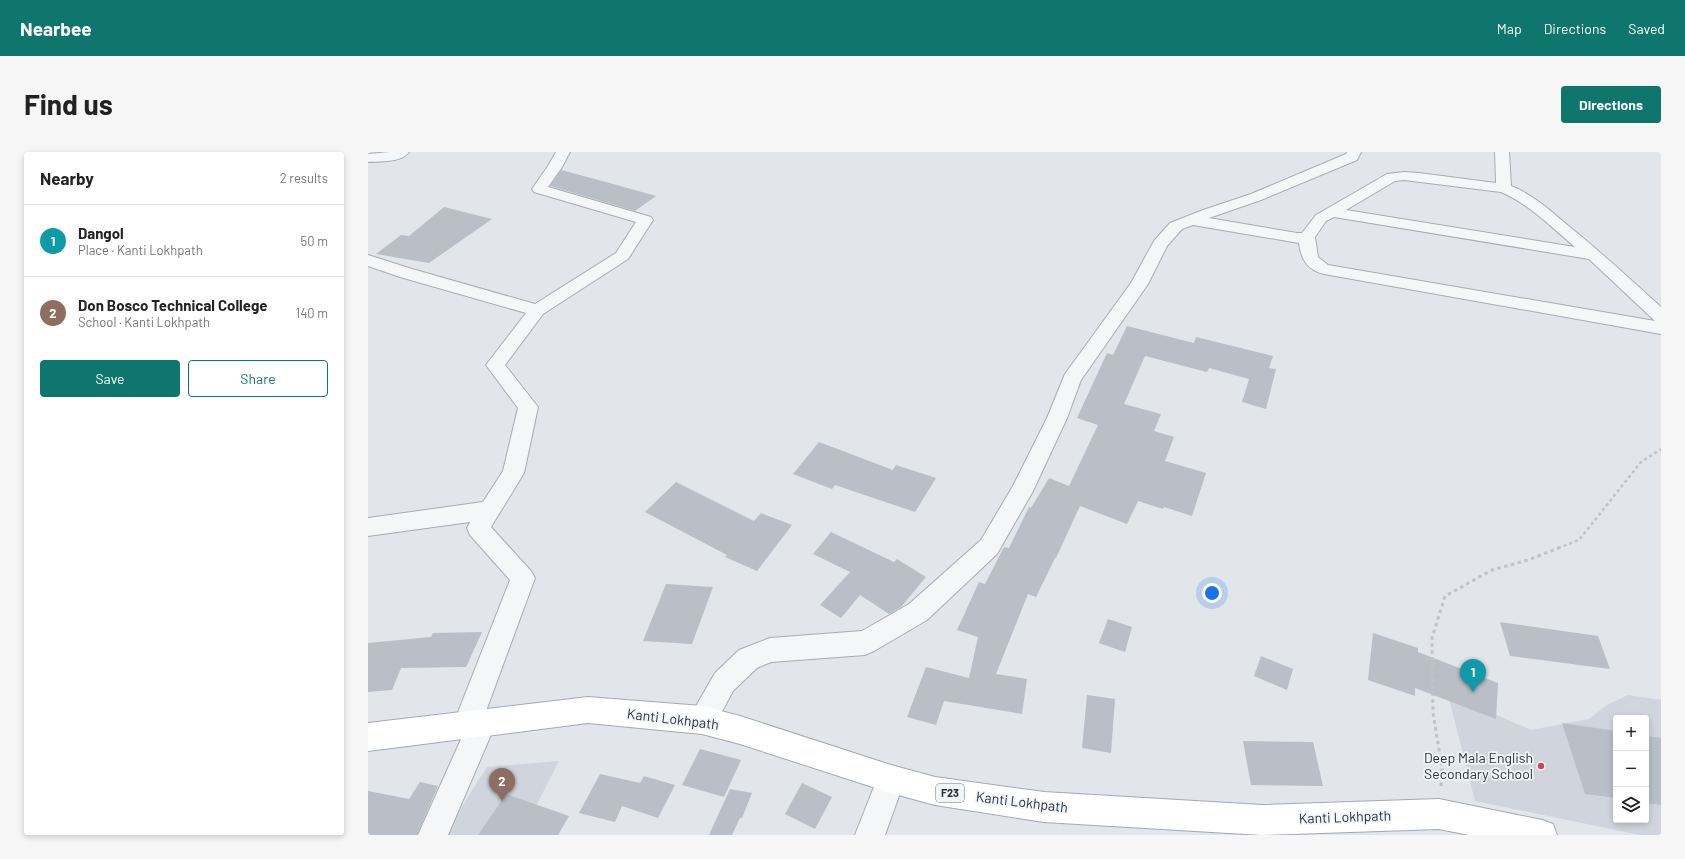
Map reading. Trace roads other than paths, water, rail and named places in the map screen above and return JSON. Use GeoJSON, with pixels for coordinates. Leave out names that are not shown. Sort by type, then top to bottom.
{"type":"FeatureCollection","features":[{"type":"Feature","properties":{"kind":"main road","name":"Kanti Lokhpath"},"geometry":{"type":"LineString","coordinates":[[368,737],[588,710],[702,720],[740,730],[891,779],[935,791],[1044,807],[1262,820],[1439,814],[1542,835]]}},
{"type":"Feature","properties":{"kind":"street"},"geometry":{"type":"LineString","coordinates":[[368,158],[393,156],[402,152]]}},
{"type":"Feature","properties":{"kind":"street"},"geometry":{"type":"LineString","coordinates":[[433,835],[475,724],[523,578],[478,528],[513,472],[528,408],[495,365],[537,310],[622,256],[645,220],[539,188],[555,167],[563,152]]}},
{"type":"Feature","properties":{"kind":"street"},"geometry":{"type":"LineString","coordinates":[[702,720],[724,682],[748,659],[770,650],[865,644],[918,612],[989,547],[1022,491],[1058,418],[1072,379],[1138,284],[1160,244],[1176,226],[1309,176],[1352,157],[1354,152]]}},
{"type":"Feature","properties":{"kind":"street"},"geometry":{"type":"LineString","coordinates":[[1502,152],[1504,188]]}},
{"type":"Feature","properties":{"kind":"street"},"geometry":{"type":"LineString","coordinates":[[1661,317],[1537,206],[1518,194],[1504,188],[1419,177],[1392,177],[1321,218],[1307,237],[1309,259],[1324,270],[1661,328]]}},
{"type":"Feature","properties":{"kind":"street"},"geometry":{"type":"LineString","coordinates":[[1332,212],[1594,256]]}},
{"type":"Feature","properties":{"kind":"street"},"geometry":{"type":"LineString","coordinates":[[1192,220],[1298,238],[1307,237]]}},
{"type":"Feature","properties":{"kind":"street"},"geometry":{"type":"LineString","coordinates":[[368,260],[406,273],[537,310]]}},
{"type":"Feature","properties":{"kind":"street"},"geometry":{"type":"LineString","coordinates":[[368,527],[489,510]]}},
{"type":"Feature","properties":{"kind":"street"},"geometry":{"type":"LineString","coordinates":[[870,835],[891,779]]}},
{"type":"Feature","properties":{"kind":"place","name":"Dangol"},"geometry":{"type":"Point","coordinates":[1473,692]}},
{"type":"Feature","properties":{"kind":"place","name":"Deep Mala English Secondary School"},"geometry":{"type":"Point","coordinates":[1541,766]}},
{"type":"Feature","properties":{"kind":"place","name":"Don Bosco Technical College"},"geometry":{"type":"Point","coordinates":[502,801]}}]}
